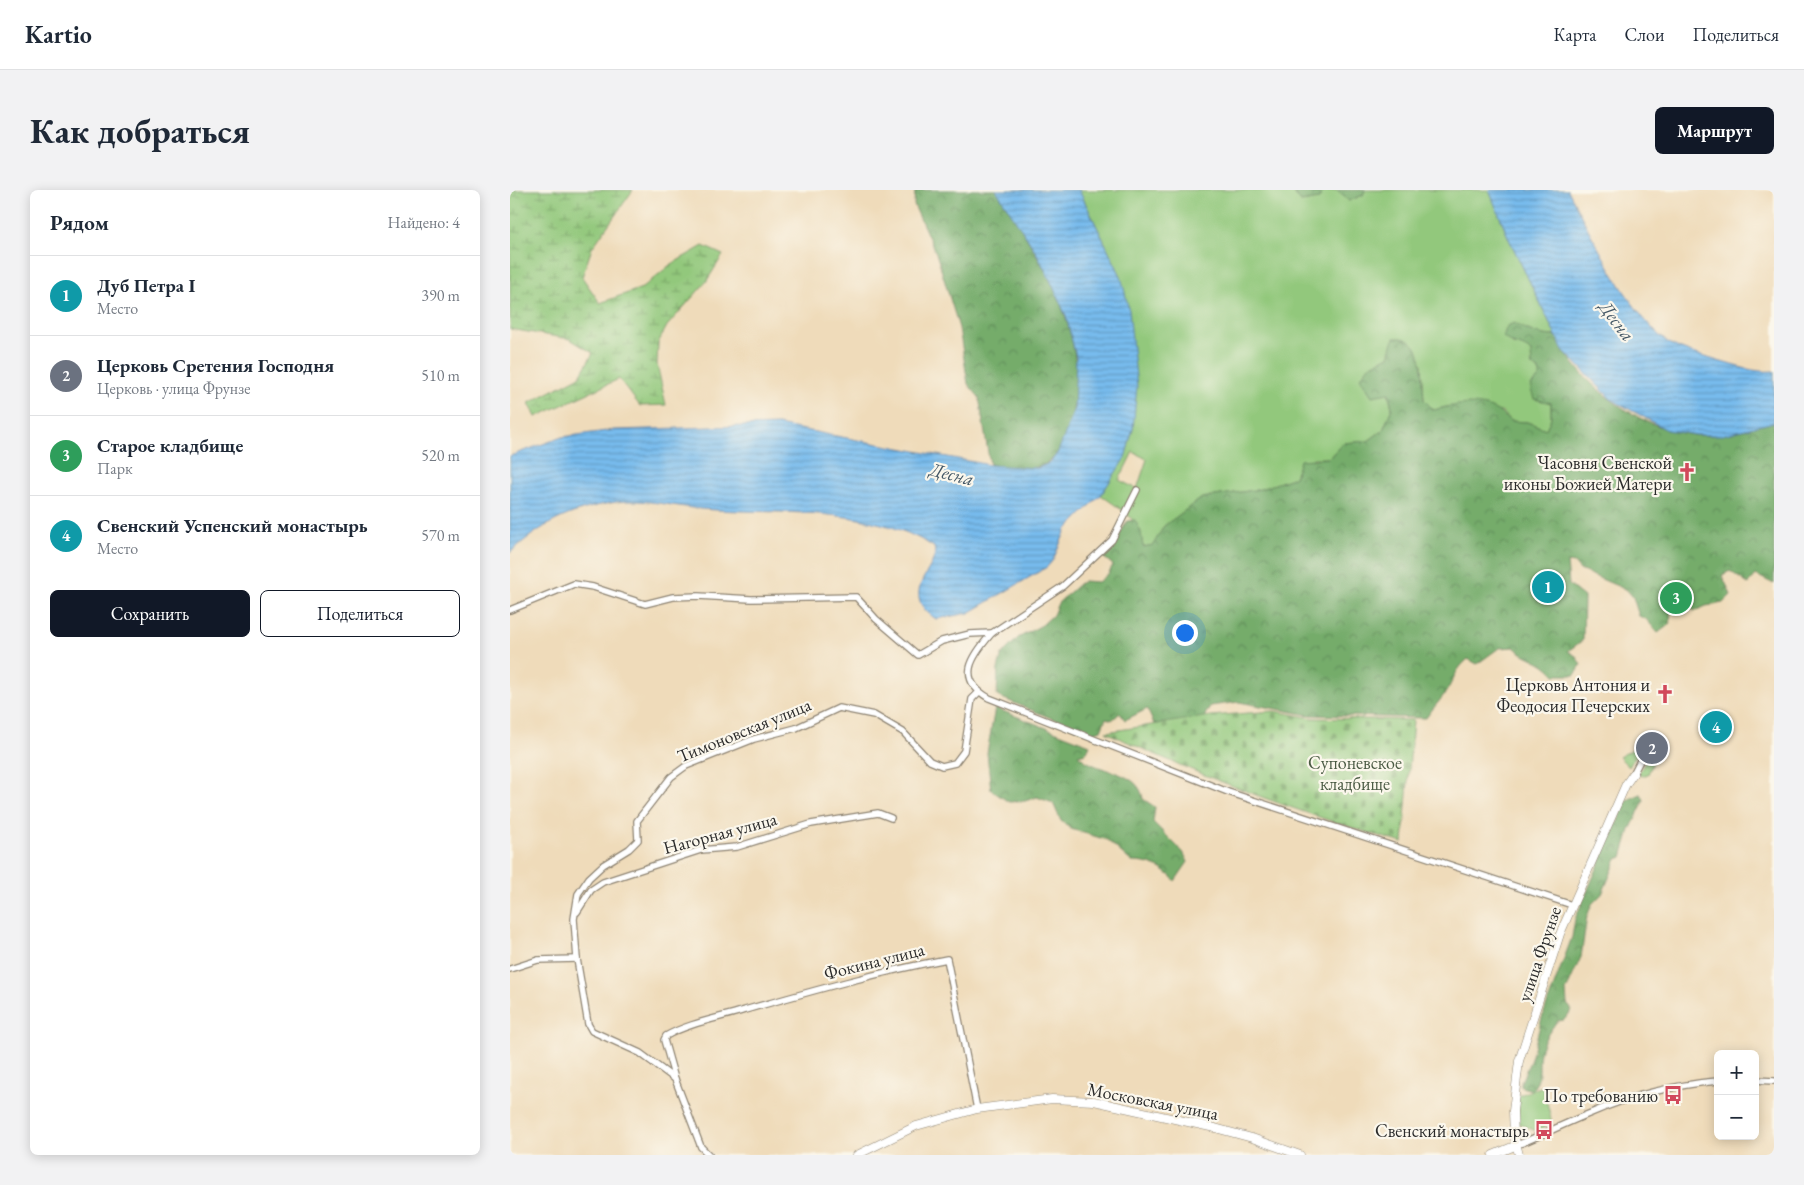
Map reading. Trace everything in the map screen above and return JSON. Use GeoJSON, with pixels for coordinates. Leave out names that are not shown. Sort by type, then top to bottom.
{"type":"FeatureCollection","features":[{"type":"Feature","properties":{"kind":"street"},"geometry":{"type":"LineString","coordinates":[[1137,490],[1112,540],[1063,586],[992,634],[977,653],[970,671],[970,680],[979,692],[1228,792],[1572,905]]}},
{"type":"Feature","properties":{"kind":"street"},"geometry":{"type":"LineString","coordinates":[[510,610],[574,584],[594,587],[645,604],[673,597],[698,596],[751,599],[806,596],[856,597],[876,618],[918,655],[942,641],[970,634],[992,634]]}},
{"type":"Feature","properties":{"kind":"street","name":"Тимоновская улица"},"geometry":{"type":"LineString","coordinates":[[675,1079],[640,1053],[592,1031],[584,1010],[574,919],[578,894],[589,878],[603,864],[629,849],[638,840],[637,821],[671,777],[702,759],[754,739],[796,728],[840,708],[874,715],[903,732],[930,761],[942,766],[955,763],[964,751],[972,698],[979,692]]}},
{"type":"Feature","properties":{"kind":"street"},"geometry":{"type":"LineString","coordinates":[[1632,774],[1646,749]]}},
{"type":"Feature","properties":{"kind":"street","name":"улица Фрунзе"},"geometry":{"type":"LineString","coordinates":[[1519,1155],[1513,1112],[1519,1061],[1560,934],[1632,774]]}},
{"type":"Feature","properties":{"kind":"street","name":"Нагорная улица"},"geometry":{"type":"LineString","coordinates":[[574,919],[591,890],[603,882],[700,850],[737,847],[811,824],[878,813],[891,818]]}},
{"type":"Feature","properties":{"kind":"street"},"geometry":{"type":"LineString","coordinates":[[510,969],[538,960],[577,959]]}},
{"type":"Feature","properties":{"kind":"street","name":"Фокина улица"},"geometry":{"type":"LineString","coordinates":[[675,1079],[664,1040],[671,1033],[889,970],[947,959],[977,1109]]}},
{"type":"Feature","properties":{"kind":"street"},"geometry":{"type":"LineString","coordinates":[[675,1079],[701,1147],[709,1155]]}},
{"type":"Feature","properties":{"kind":"street"},"geometry":{"type":"LineString","coordinates":[[1759,1080],[1774,1081]]}},
{"type":"Feature","properties":{"kind":"street"},"geometry":{"type":"LineString","coordinates":[[1493,1155],[1592,1112],[1637,1096],[1685,1084],[1714,1081]]}},
{"type":"Feature","properties":{"kind":"street","name":"Московская улица"},"geometry":{"type":"LineString","coordinates":[[857,1155],[916,1126],[977,1109],[1052,1099],[1094,1101],[1215,1128],[1252,1138],[1300,1155]]}},
{"type":"Feature","properties":{"kind":"green space"},"geometry":{"type":"Polygon","coordinates":[[[510,190],[633,190],[592,248],[582,277],[600,303],[642,288],[670,265],[703,246],[723,255],[706,282],[667,326],[658,343],[657,364],[666,405],[640,406],[619,379],[536,417],[529,403],[580,376],[593,353],[570,339],[510,329],[510,190]]]}},
{"type":"Feature","properties":{"kind":"green space"},"geometry":{"type":"Polygon","coordinates":[[[915,190],[996,190],[1030,243],[1059,300],[1069,329],[1075,359],[1076,390],[1070,422],[1064,439],[1058,452],[1051,460],[1042,465],[1032,468],[1021,468],[990,465],[979,397],[968,384],[959,328],[937,256],[914,205],[915,190]]]}},
{"type":"Feature","properties":{"kind":"green space"},"geometry":{"type":"Polygon","coordinates":[[[1079,190],[1292,190],[1301,202],[1318,199],[1324,190],[1336,190],[1349,201],[1363,195],[1365,190],[1489,190],[1509,239],[1556,336],[1534,332],[1514,323],[1512,344],[1525,346],[1531,352],[1532,366],[1539,370],[1540,376],[1530,387],[1551,403],[1551,418],[1546,429],[1527,422],[1510,421],[1502,412],[1446,407],[1434,410],[1424,400],[1422,364],[1390,356],[1381,361],[1392,408],[1383,430],[1368,441],[1343,443],[1329,458],[1313,458],[1295,477],[1261,489],[1202,498],[1164,526],[1154,545],[1143,547],[1138,528],[1134,522],[1124,511],[1101,495],[1125,457],[1133,429],[1121,276],[1079,190]],[[1133,452],[1119,480],[1137,489],[1147,459],[1133,452]]]}},
{"type":"Feature","properties":{"kind":"green space"},"geometry":{"type":"Polygon","coordinates":[[[1292,190],[1324,190],[1319,199],[1301,202],[1292,190]]]}},
{"type":"Feature","properties":{"kind":"green space"},"geometry":{"type":"Polygon","coordinates":[[[1336,190],[1365,190],[1363,195],[1349,201],[1336,190]]]}},
{"type":"Feature","properties":{"kind":"green space"},"geometry":{"type":"Polygon","coordinates":[[[1514,323],[1534,332],[1556,336],[1580,371],[1596,387],[1614,402],[1653,424],[1674,431],[1705,436],[1734,432],[1774,422],[1774,584],[1756,575],[1748,584],[1730,571],[1722,575],[1731,595],[1723,603],[1706,606],[1695,611],[1682,603],[1678,592],[1671,602],[1670,624],[1658,633],[1646,619],[1639,616],[1633,597],[1627,590],[1580,570],[1574,563],[1567,562],[1569,585],[1584,597],[1583,640],[1568,651],[1576,656],[1581,665],[1575,675],[1555,675],[1545,665],[1514,647],[1499,648],[1477,664],[1468,659],[1463,663],[1446,692],[1426,718],[1309,715],[1239,702],[1210,706],[1203,719],[1154,724],[1147,709],[1125,720],[1120,713],[1112,720],[1106,718],[1101,730],[1090,734],[997,696],[998,669],[1002,654],[1018,638],[1042,625],[1053,615],[1058,603],[1079,584],[1084,581],[1098,582],[1108,574],[1113,565],[1102,556],[1114,545],[1127,521],[1135,520],[1141,532],[1143,547],[1153,545],[1164,526],[1202,498],[1261,489],[1295,477],[1300,460],[1329,458],[1343,443],[1368,441],[1383,430],[1392,408],[1389,393],[1372,396],[1360,378],[1369,366],[1389,356],[1394,338],[1405,339],[1413,343],[1418,350],[1421,360],[1424,400],[1434,410],[1474,404],[1493,409],[1510,421],[1527,422],[1546,429],[1551,418],[1551,403],[1534,399],[1530,387],[1540,376],[1539,370],[1532,366],[1531,352],[1503,337],[1507,326],[1514,323]]]}},
{"type":"Feature","properties":{"kind":"green space"},"geometry":{"type":"Polygon","coordinates":[[[995,708],[1090,745],[1086,753],[1078,755],[1096,766],[1126,777],[1134,782],[1140,789],[1143,799],[1155,807],[1153,822],[1183,852],[1188,862],[1175,881],[1166,872],[1155,866],[1132,862],[1107,840],[1071,829],[1061,821],[1053,803],[1037,797],[1025,801],[1009,802],[991,790],[987,753],[995,708]]]}},
{"type":"Feature","properties":{"kind":"green space","name":"Супоневское кладбище"},"geometry":{"type":"Polygon","coordinates":[[[1274,711],[1313,718],[1413,720],[1403,843],[1327,820],[1252,794],[1106,732],[1210,716],[1274,711]]]}},
{"type":"Feature","properties":{"kind":"green space"},"geometry":{"type":"Polygon","coordinates":[[[1641,746],[1629,767],[1619,757],[1641,746]]]}},
{"type":"Feature","properties":{"kind":"green space"},"geometry":{"type":"Polygon","coordinates":[[[1651,752],[1656,755],[1648,774],[1642,776],[1638,774],[1651,752]]]}},
{"type":"Feature","properties":{"kind":"green space"},"geometry":{"type":"Polygon","coordinates":[[[1641,794],[1644,800],[1630,830],[1622,857],[1617,859],[1602,894],[1592,904],[1587,916],[1581,957],[1566,991],[1567,1004],[1572,1010],[1564,1020],[1557,1021],[1544,1040],[1539,1059],[1539,1076],[1532,1090],[1521,1087],[1542,1018],[1572,937],[1575,919],[1627,800],[1641,794]]]}},
{"type":"Feature","properties":{"kind":"green space"},"geometry":{"type":"Polygon","coordinates":[[[1543,1086],[1552,1123],[1536,1131],[1515,1122],[1517,1096],[1543,1086]]]}},
{"type":"Feature","properties":{"kind":"water","name":"Десна"},"geometry":{"type":"Polygon","coordinates":[[[996,190],[1079,190],[1121,276],[1129,310],[1137,386],[1133,429],[1125,458],[1101,495],[1066,530],[1053,560],[1047,567],[969,613],[936,619],[924,609],[919,599],[922,581],[932,564],[934,547],[908,533],[881,524],[821,514],[701,509],[633,501],[595,506],[556,520],[533,534],[510,553],[510,456],[562,437],[614,430],[778,425],[990,465],[1037,468],[1050,463],[1058,452],[1074,410],[1076,357],[1066,316],[1052,284],[1036,252],[996,190]]]}},
{"type":"Feature","properties":{"kind":"water","name":"Десна"},"geometry":{"type":"Polygon","coordinates":[[[1489,190],[1568,190],[1587,227],[1628,297],[1657,333],[1671,344],[1694,354],[1746,369],[1774,371],[1774,422],[1722,435],[1696,435],[1667,430],[1611,399],[1563,350],[1509,239],[1489,190]]]}},
{"type":"Feature","properties":{"kind":"place","name":"Часовня Свенской иконы Божией Матери"},"geometry":{"type":"Point","coordinates":[1687,472]}},
{"type":"Feature","properties":{"kind":"place","name":"Дуб Петра I"},"geometry":{"type":"Point","coordinates":[1548,587]}},
{"type":"Feature","properties":{"kind":"place","name":"Старое кладбище"},"geometry":{"type":"Point","coordinates":[1676,598]}},
{"type":"Feature","properties":{"kind":"place","name":"Церковь Антония и Феодосия Печерских"},"geometry":{"type":"Point","coordinates":[1665,694]}},
{"type":"Feature","properties":{"kind":"place","name":"Свенский Успенский монастырь"},"geometry":{"type":"Point","coordinates":[1716,727]}},
{"type":"Feature","properties":{"kind":"place","name":"Церковь Сретения Господня"},"geometry":{"type":"Point","coordinates":[1652,748]}},
{"type":"Feature","properties":{"kind":"place","name":"По требованию"},"geometry":{"type":"Point","coordinates":[1673,1095]}},
{"type":"Feature","properties":{"kind":"place","name":"Свенский монастырь"},"geometry":{"type":"Point","coordinates":[1544,1130]}}]}
